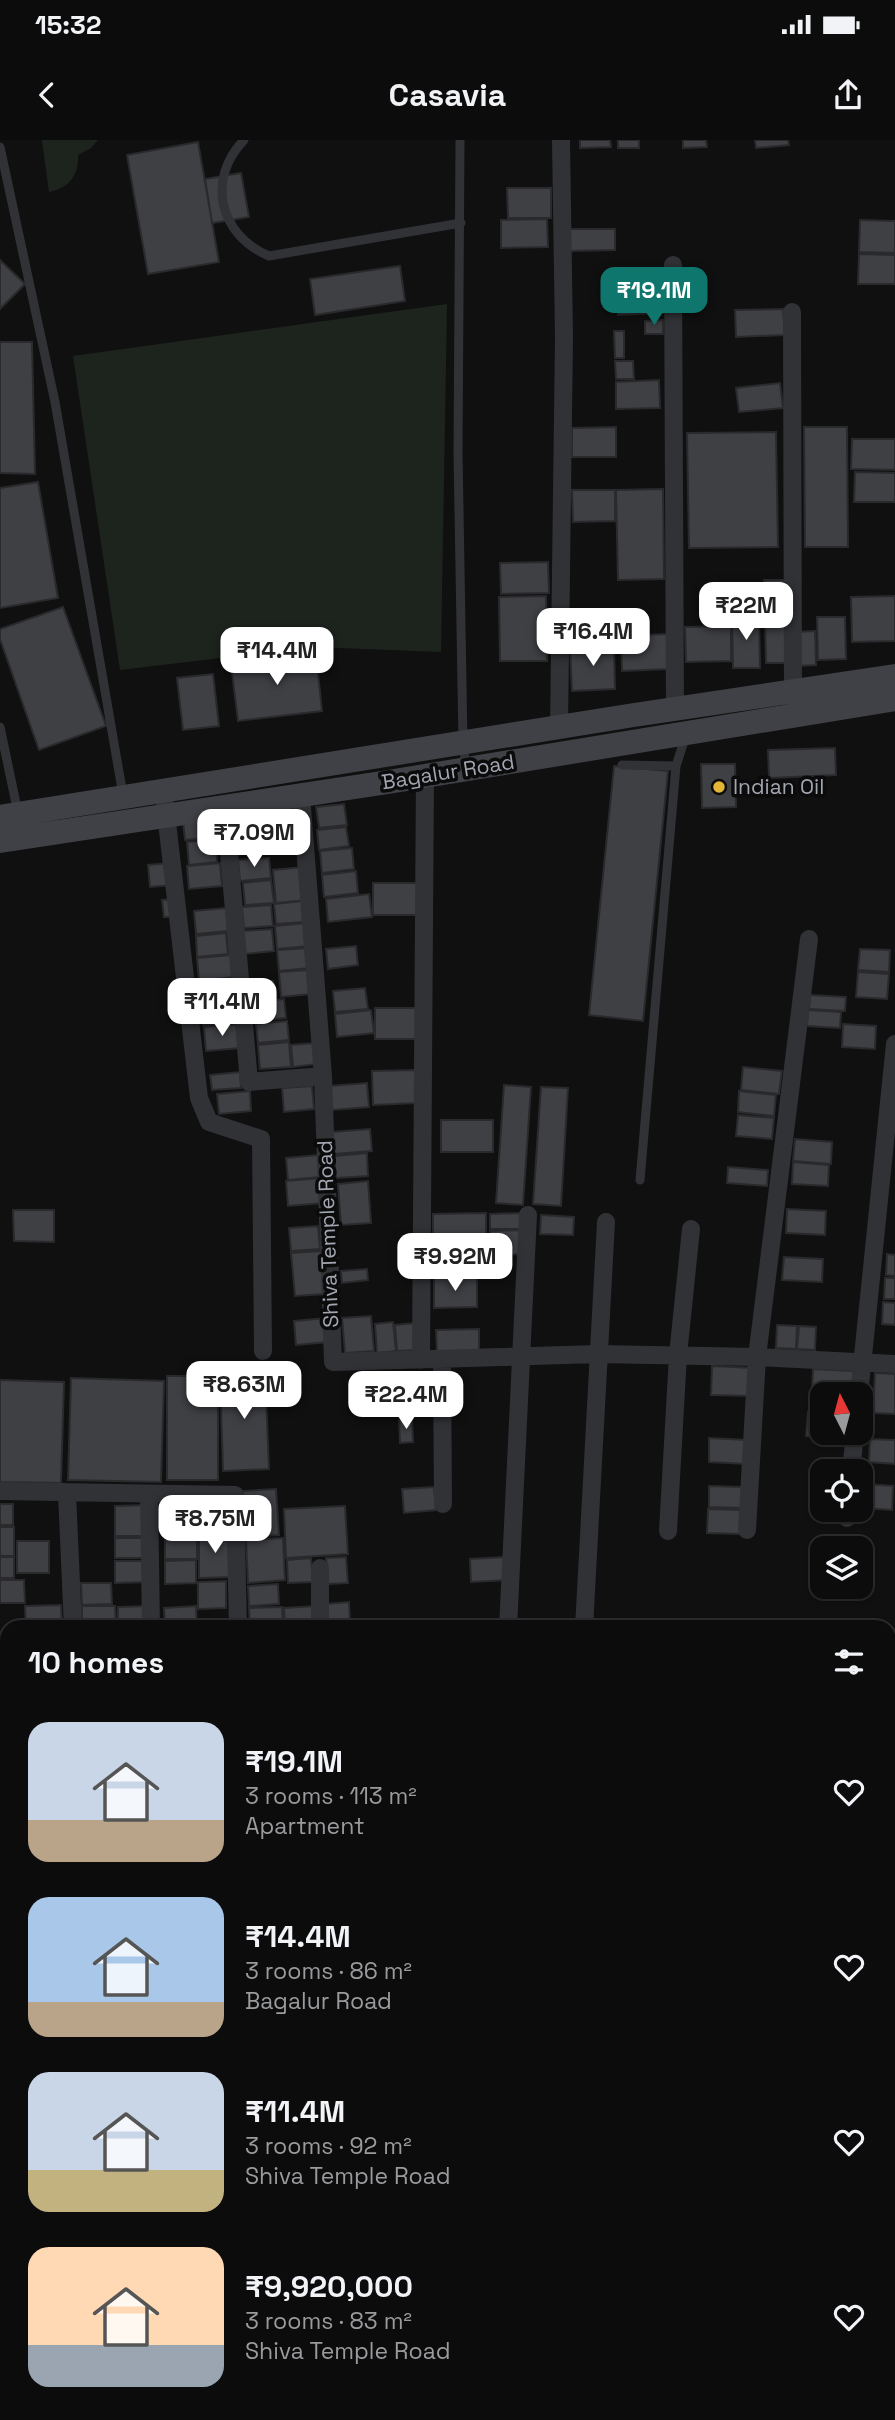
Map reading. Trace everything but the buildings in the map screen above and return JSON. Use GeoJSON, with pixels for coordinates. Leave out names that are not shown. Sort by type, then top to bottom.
{"type":"FeatureCollection","features":[{"type":"Feature","properties":{"kind":"main road","name":"Bagalur Road"},"geometry":{"type":"LineString","coordinates":[[9,816],[124,798],[165,804],[225,807],[425,776],[687,733],[895,676]]}},
{"type":"Feature","properties":{"kind":"main road","name":"Bagalur Road"},"geometry":{"type":"LineString","coordinates":[[0,841],[463,743],[675,709],[895,699]]}},
{"type":"Feature","properties":{"kind":"street"},"geometry":{"type":"LineString","coordinates":[[559,728],[564,337],[561,140]]}},
{"type":"Feature","properties":{"kind":"street"},"geometry":{"type":"LineString","coordinates":[[673,265],[675,709]]}},
{"type":"Feature","properties":{"kind":"street"},"geometry":{"type":"LineString","coordinates":[[792,312],[793,704]]}},
{"type":"Feature","properties":{"kind":"street"},"geometry":{"type":"LineString","coordinates":[[421,1360],[425,776]]}},
{"type":"Feature","properties":{"kind":"street","name":"Shiva Temple Road"},"geometry":{"type":"LineString","coordinates":[[302,795],[323,1076],[333,1362],[598,1354],[757,1357],[895,1364]]}},
{"type":"Feature","properties":{"kind":"street"},"geometry":{"type":"LineString","coordinates":[[165,804],[199,1098],[209,1122],[261,1139],[263,1351]]}},
{"type":"Feature","properties":{"kind":"street"},"geometry":{"type":"LineString","coordinates":[[225,807],[249,1082],[323,1076]]}},
{"type":"Feature","properties":{"kind":"street"},"geometry":{"type":"LineString","coordinates":[[747,1530],[757,1357],[809,939]]}},
{"type":"Feature","properties":{"kind":"street"},"geometry":{"type":"LineString","coordinates":[[860,1382],[895,1044]]}},
{"type":"Feature","properties":{"kind":"street"},"geometry":{"type":"LineString","coordinates":[[508,1620],[528,1215]]}},
{"type":"Feature","properties":{"kind":"street"},"geometry":{"type":"LineString","coordinates":[[584,1620],[606,1222]]}},
{"type":"Feature","properties":{"kind":"street"},"geometry":{"type":"LineString","coordinates":[[668,1531],[678,1355],[691,1229]]}},
{"type":"Feature","properties":{"kind":"street"},"geometry":{"type":"LineString","coordinates":[[442,1360],[443,1504]]}},
{"type":"Feature","properties":{"kind":"street"},"geometry":{"type":"LineString","coordinates":[[0,1491],[235,1495],[238,1620]]}},
{"type":"Feature","properties":{"kind":"street"},"geometry":{"type":"LineString","coordinates":[[68,1493],[73,1620]]}},
{"type":"Feature","properties":{"kind":"street"},"geometry":{"type":"LineString","coordinates":[[149,1494],[151,1620]]}},
{"type":"Feature","properties":{"kind":"street"},"geometry":{"type":"LineString","coordinates":[[320,1568],[320,1620]]}},
{"type":"Feature","properties":{"kind":"lane"},"geometry":{"type":"LineString","coordinates":[[244,140],[233,151],[224,172],[224,206],[233,228],[241,237],[269,256],[461,223]]}},
{"type":"Feature","properties":{"kind":"lane"},"geometry":{"type":"LineString","coordinates":[[460,140],[458,452],[463,743],[466,769]]}},
{"type":"Feature","properties":{"kind":"lane"},"geometry":{"type":"LineString","coordinates":[[0,147],[55,402],[124,798]]}},
{"type":"Feature","properties":{"kind":"lane"},"geometry":{"type":"LineString","coordinates":[[0,727],[9,816]]}},
{"type":"Feature","properties":{"kind":"lane"},"geometry":{"type":"LineString","coordinates":[[640,1180],[676,766],[687,733]]}},
{"type":"Feature","properties":{"kind":"lane"},"geometry":{"type":"LineString","coordinates":[[622,765],[676,766]]}},
{"type":"Feature","properties":{"kind":"shaded area"},"geometry":{"type":"Polygon","coordinates":[[[42,140],[98,140],[91,148],[78,155],[77,169],[71,180],[49,192],[42,140]]]}},
{"type":"Feature","properties":{"kind":"shaded area"},"geometry":{"type":"Polygon","coordinates":[[[447,304],[441,652],[313,647],[120,670],[73,356],[447,304]]]}},
{"type":"Feature","properties":{"kind":"place","name":"Indian Oil"},"geometry":{"type":"Point","coordinates":[719,787]}}]}
